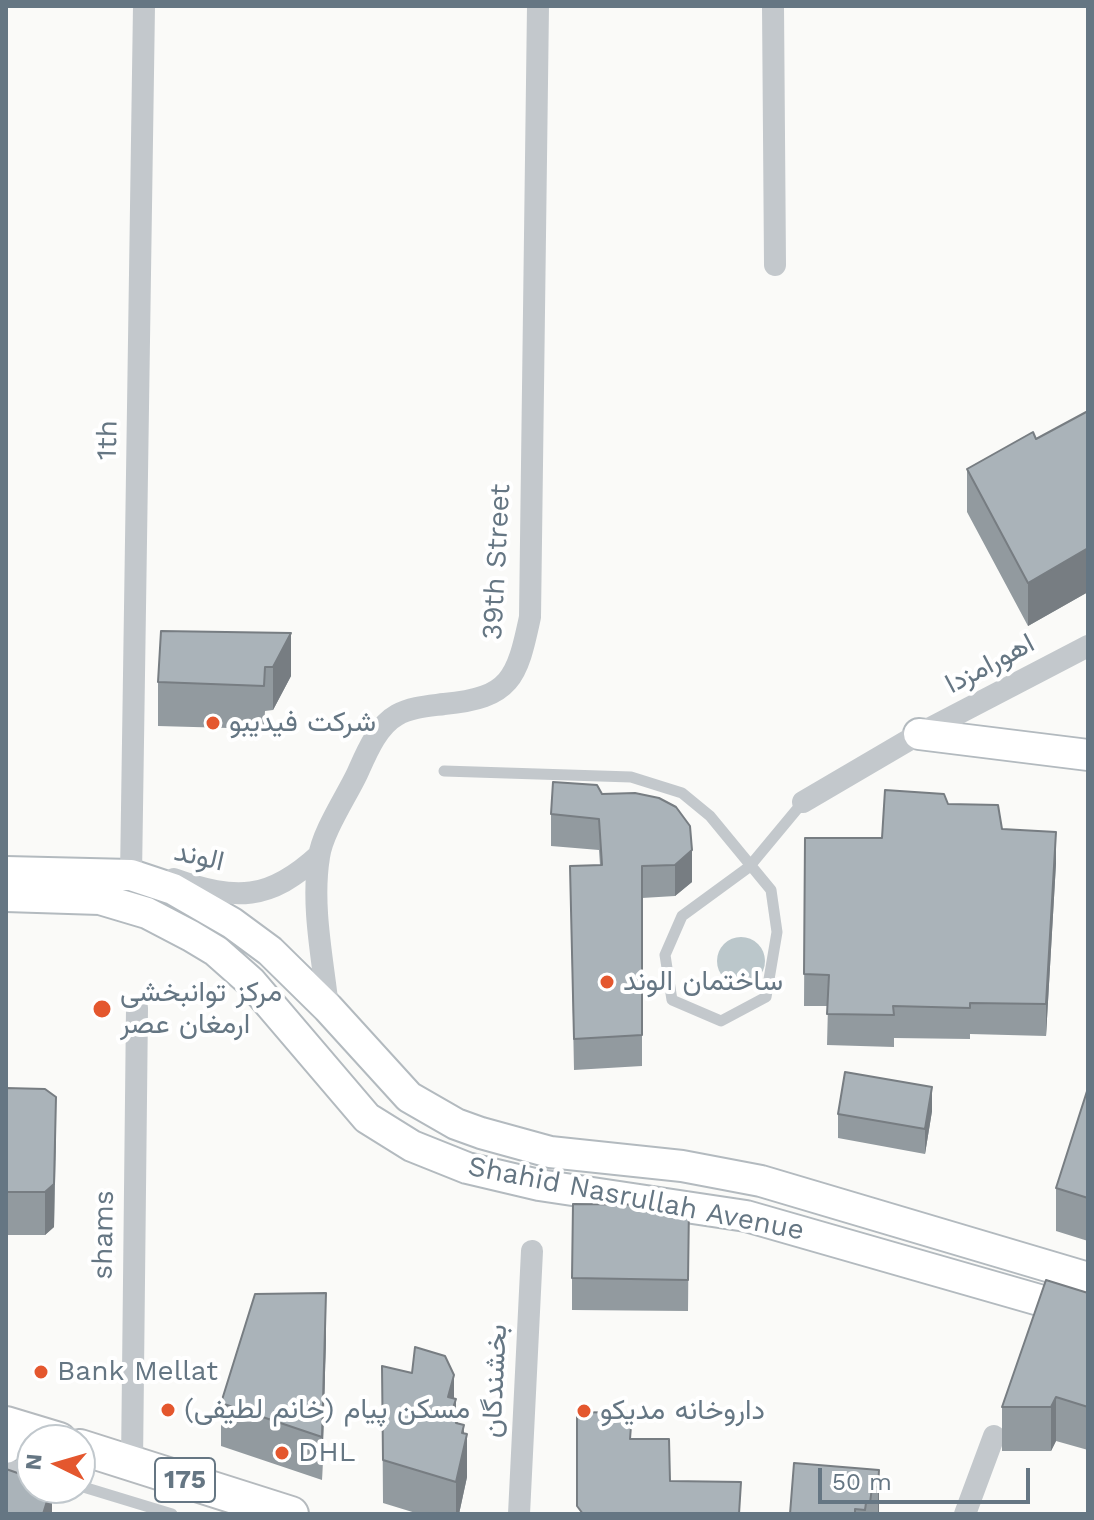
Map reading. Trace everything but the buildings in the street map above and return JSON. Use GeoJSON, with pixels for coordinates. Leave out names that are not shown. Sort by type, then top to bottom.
{"type":"FeatureCollection","features":[{"type":"Feature","properties":{"kind":"main road"},"geometry":{"type":"LineString","coordinates":[[919,734],[1088,755]]}},
{"type":"Feature","properties":{"kind":"main road"},"geometry":{"type":"LineString","coordinates":[[6,872],[140,877],[125,906]]}},
{"type":"Feature","properties":{"kind":"main road","name":"Shahid Nasrullah Avenue"},"geometry":{"type":"LineString","coordinates":[[140,877],[210,910],[253,938],[328,1008],[409,1097],[481,1133],[550,1152],[682,1166],[761,1181],[1088,1278]]}},
{"type":"Feature","properties":{"kind":"main road","name":"Shahid Nasrullah Avenue"},"geometry":{"type":"LineString","coordinates":[[6,896],[89,897],[125,906],[165,921],[216,951],[251,982],[367,1118],[412,1146],[467,1168],[539,1185],[746,1216],[1088,1314]]}},
{"type":"Feature","properties":{"kind":"main road","name":"175"},"geometry":{"type":"LineString","coordinates":[[96,1452],[291,1514]]}},
{"type":"Feature","properties":{"kind":"street","name":"1th"},"geometry":{"type":"LineString","coordinates":[[140,877],[144,6]]}},
{"type":"Feature","properties":{"kind":"street","name":"39th Street"},"geometry":{"type":"LineString","coordinates":[[328,1008],[318,912],[319,855],[367,753],[390,719],[412,709],[492,696],[511,681],[521,657],[530,617],[538,6]]}},
{"type":"Feature","properties":{"kind":"street"},"geometry":{"type":"LineString","coordinates":[[773,6],[775,265]]}},
{"type":"Feature","properties":{"kind":"street","name":"اهورامزدا"},"geometry":{"type":"LineString","coordinates":[[803,802],[919,734],[1088,646]]}},
{"type":"Feature","properties":{"kind":"street","name":"الوند"},"geometry":{"type":"LineString","coordinates":[[140,877],[169,877],[211,892],[243,894],[278,886],[295,877],[319,855]]}},
{"type":"Feature","properties":{"kind":"street","name":"shams"},"geometry":{"type":"LineString","coordinates":[[132,1463],[137,1008]]}},
{"type":"Feature","properties":{"kind":"street","name":"بخشندگان"},"geometry":{"type":"LineString","coordinates":[[519,1514],[532,1251]]}},
{"type":"Feature","properties":{"kind":"street"},"geometry":{"type":"LineString","coordinates":[[965,1514],[994,1436]]}},
{"type":"Feature","properties":{"kind":"lane"},"geometry":{"type":"LineString","coordinates":[[444,771],[631,777],[682,793],[710,816],[749,867],[771,890],[777,932],[766,997],[721,1021],[672,1000],[665,955],[682,916],[749,867],[803,802]]}},
{"type":"Feature","properties":{"kind":"lane"},"geometry":{"type":"LineString","coordinates":[[96,1491],[172,1514]]}},
{"type":"Feature","properties":{"kind":"shaded area"},"geometry":{"type":"Polygon","coordinates":[[[741,937],[758,944],[765,961],[758,978],[741,985],[724,978],[717,961],[724,944],[741,937]]]}},
{"type":"Feature","properties":{"kind":"place","name":"شرکت فیدیبو"},"geometry":{"type":"Point","coordinates":[213,723]}},
{"type":"Feature","properties":{"kind":"place","name":"ساختمان الوند"},"geometry":{"type":"Point","coordinates":[607,982]}},
{"type":"Feature","properties":{"kind":"place","name":"مرکز توانبخشی ارمغان عصر"},"geometry":{"type":"Point","coordinates":[102,1009]}},
{"type":"Feature","properties":{"kind":"place","name":"Bank Mellat"},"geometry":{"type":"Point","coordinates":[41,1372]}},
{"type":"Feature","properties":{"kind":"place","name":"مسکن پیام (خانم لطیفی)"},"geometry":{"type":"Point","coordinates":[168,1410]}},
{"type":"Feature","properties":{"kind":"place","name":"داروخانه مدیکو"},"geometry":{"type":"Point","coordinates":[584,1411]}},
{"type":"Feature","properties":{"kind":"place","name":"DHL"},"geometry":{"type":"Point","coordinates":[282,1453]}}]}
